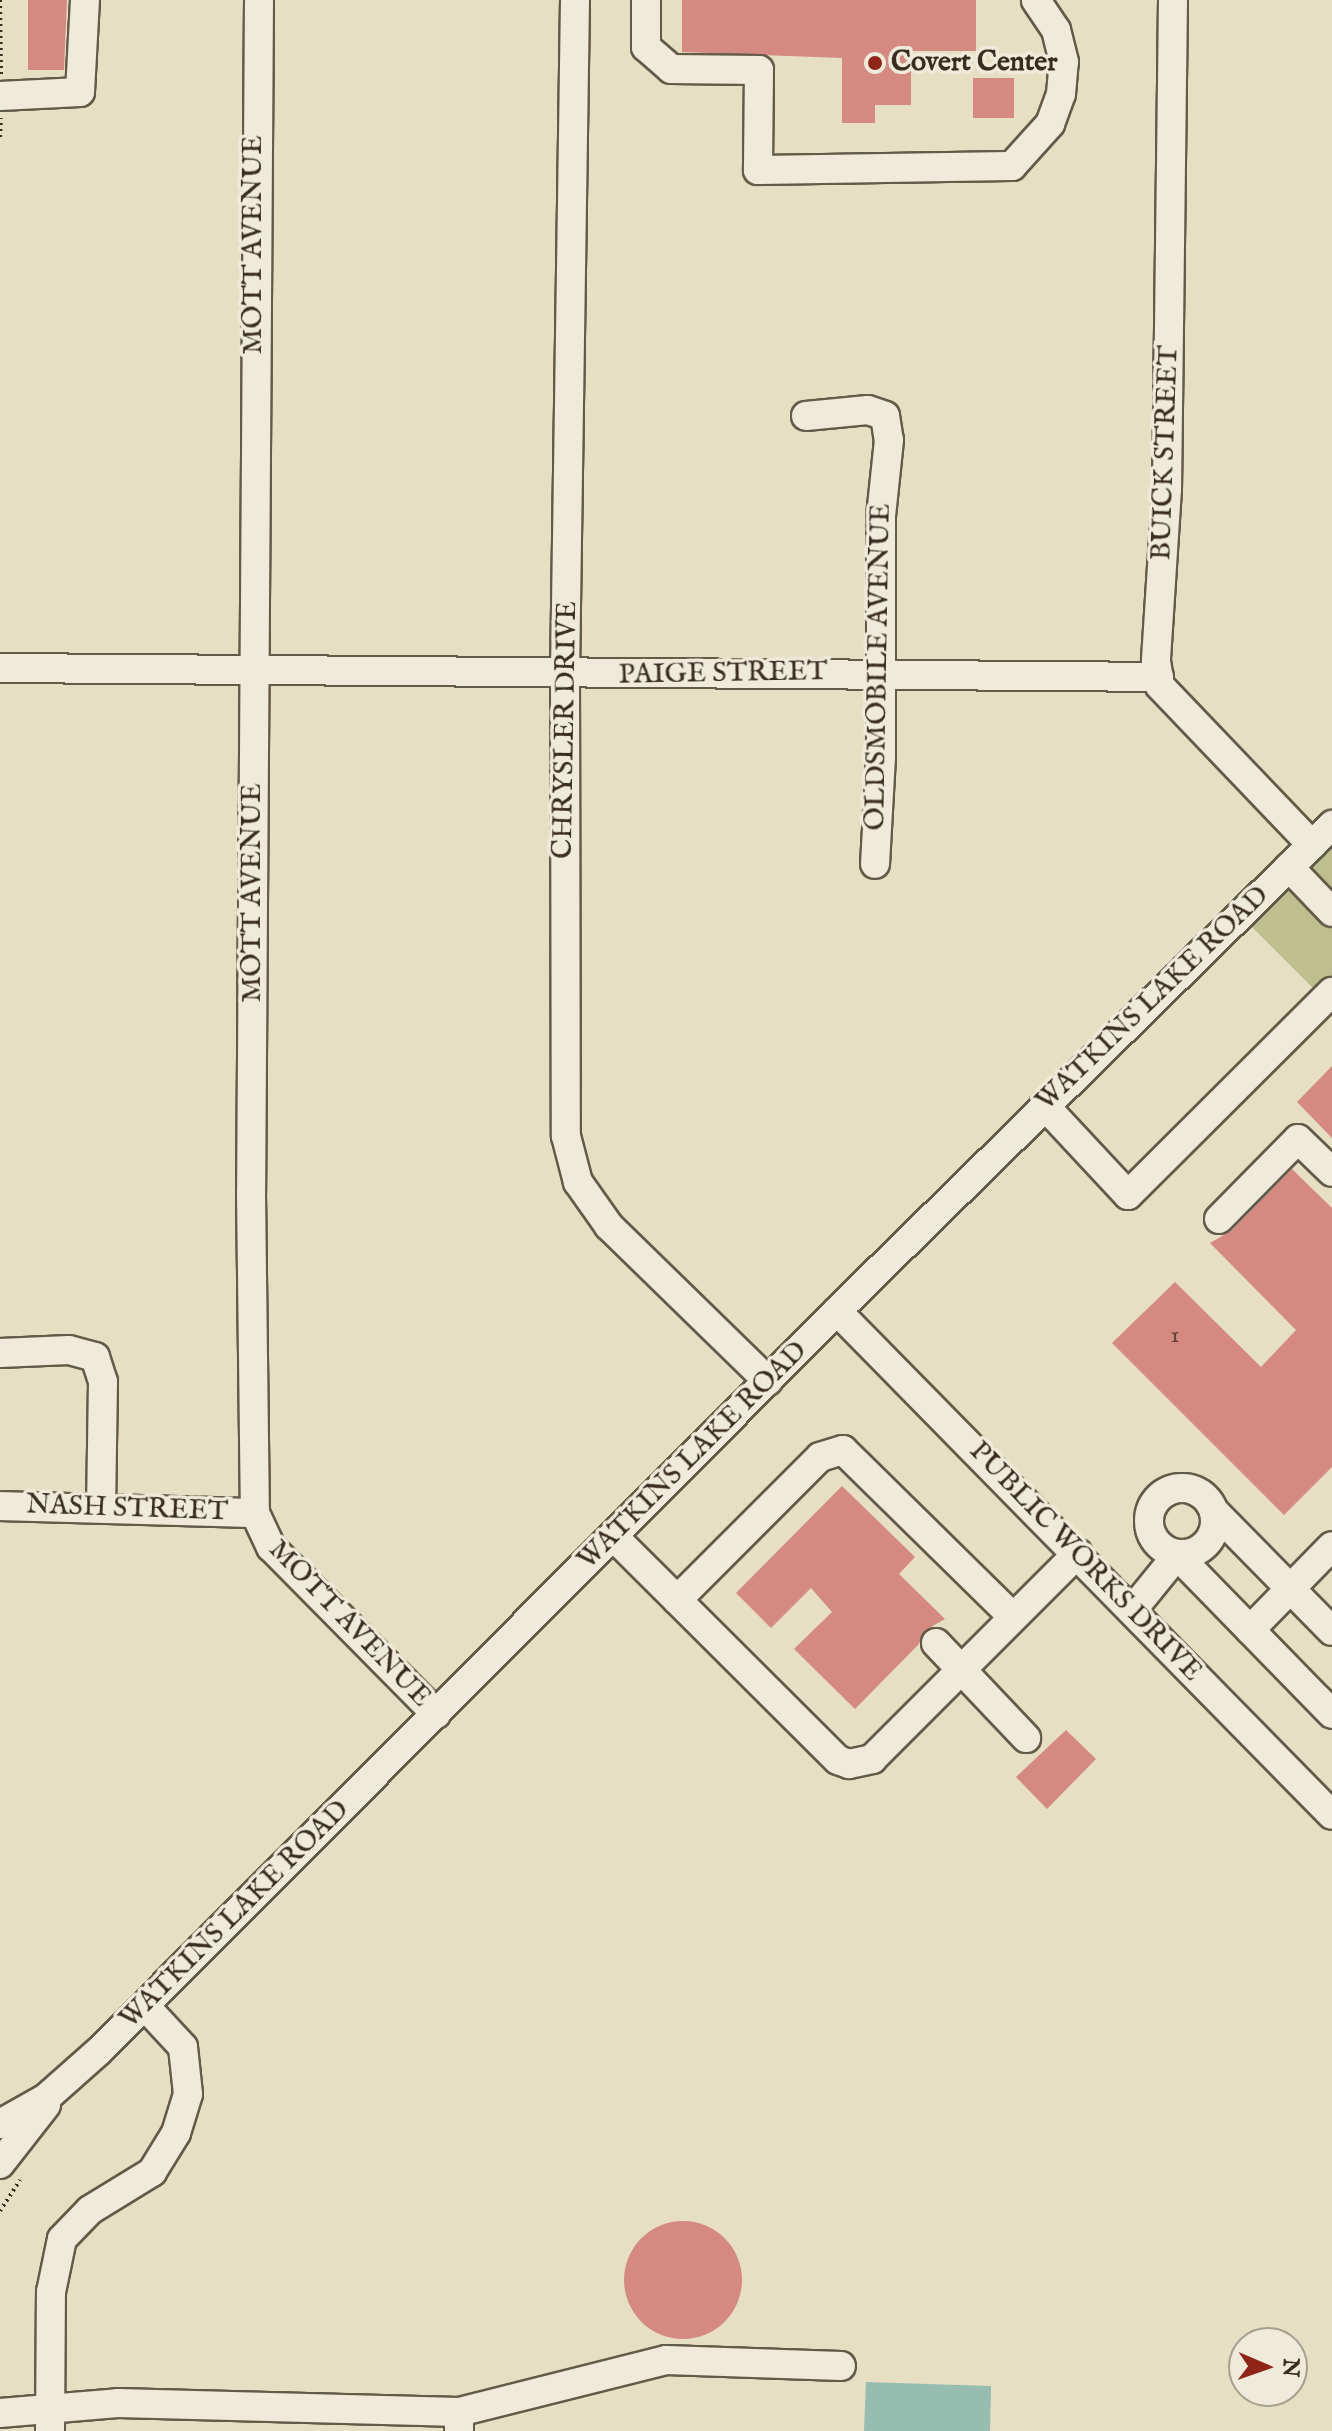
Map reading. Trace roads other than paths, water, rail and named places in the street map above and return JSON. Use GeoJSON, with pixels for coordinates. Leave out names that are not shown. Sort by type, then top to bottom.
{"type":"FeatureCollection","features":[{"type":"Feature","properties":{"kind":"street"},"geometry":{"type":"LineString","coordinates":[[0,96],[80,92],[85,0]]}},
{"type":"Feature","properties":{"kind":"street","name":"MOTT AVENUE"},"geometry":{"type":"LineString","coordinates":[[259,0],[254,672],[255,1513],[271,1547],[436,1714]]}},
{"type":"Feature","properties":{"kind":"street","name":"CHRYSLER DRIVE"},"geometry":{"type":"LineString","coordinates":[[575,0],[565,676],[566,1136],[578,1182],[609,1226],[768,1381]]}},
{"type":"Feature","properties":{"kind":"street"},"geometry":{"type":"LineString","coordinates":[[646,0],[646,47],[671,69],[759,70],[758,170],[1012,166],[1050,124],[1061,94],[1064,62],[1056,30],[1036,0]]}},
{"type":"Feature","properties":{"kind":"street","name":"BUICK STREET"},"geometry":{"type":"LineString","coordinates":[[1159,677],[1173,0]]}},
{"type":"Feature","properties":{"kind":"street","name":"OLDSMOBILE AVENUE"},"geometry":{"type":"LineString","coordinates":[[806,416],[868,410],[885,416],[889,440],[883,470],[875,864]]}},
{"type":"Feature","properties":{"kind":"street","name":"PAIGE STREET"},"geometry":{"type":"LineString","coordinates":[[0,668],[565,676],[880,672],[1159,677]]}},
{"type":"Feature","properties":{"kind":"street"},"geometry":{"type":"LineString","coordinates":[[1159,677],[1160,686],[1183,711],[1322,835]]}},
{"type":"Feature","properties":{"kind":"street","name":"WATKINS LAKE ROAD"},"geometry":{"type":"LineString","coordinates":[[0,2164],[57,2090],[145,2006],[1044,1105],[1322,835]]}},
{"type":"Feature","properties":{"kind":"street"},"geometry":{"type":"LineString","coordinates":[[1289,867],[1332,912]]}},
{"type":"Feature","properties":{"kind":"street"},"geometry":{"type":"LineString","coordinates":[[1044,1105],[1128,1195],[1332,992]]}},
{"type":"Feature","properties":{"kind":"street"},"geometry":{"type":"LineString","coordinates":[[1219,1219],[1298,1139],[1332,1172]]}},
{"type":"Feature","properties":{"kind":"street","name":"PUBLIC WORKS DRIVE"},"geometry":{"type":"LineString","coordinates":[[837,1311],[1134,1608],[1332,1815]]}},
{"type":"Feature","properties":{"kind":"street"},"geometry":{"type":"LineString","coordinates":[[0,1353],[69,1350],[95,1357],[103,1382],[101,1508]]}},
{"type":"Feature","properties":{"kind":"street"},"geometry":{"type":"LineString","coordinates":[[677,1600],[820,1457],[843,1450],[1012,1616]]}},
{"type":"Feature","properties":{"kind":"street"},"geometry":{"type":"LineString","coordinates":[[1332,1631],[1191,1489],[1160,1496],[1149,1525],[1159,1544],[1177,1555],[1332,1714]]}},
{"type":"Feature","properties":{"kind":"street","name":"NASH STREET"},"geometry":{"type":"LineString","coordinates":[[0,1506],[255,1513]]}},
{"type":"Feature","properties":{"kind":"street"},"geometry":{"type":"LineString","coordinates":[[1134,1608],[1177,1555],[1207,1542],[1214,1511]]}},
{"type":"Feature","properties":{"kind":"street"},"geometry":{"type":"LineString","coordinates":[[613,1536],[838,1760],[849,1764],[872,1759],[1078,1553]]}},
{"type":"Feature","properties":{"kind":"street"},"geometry":{"type":"LineString","coordinates":[[1250,1630],[1332,1546]]}},
{"type":"Feature","properties":{"kind":"street"},"geometry":{"type":"LineString","coordinates":[[936,1643],[1026,1738]]}},
{"type":"Feature","properties":{"kind":"street"},"geometry":{"type":"LineString","coordinates":[[51,2420],[51,2292],[62,2239],[90,2210],[152,2172],[176,2133],[188,2094],[183,2047],[145,2006]]}},
{"type":"Feature","properties":{"kind":"street","name":"WATKINS LAKE ROAD"},"geometry":{"type":"LineString","coordinates":[[0,2124],[57,2090]]}},
{"type":"Feature","properties":{"kind":"street"},"geometry":{"type":"LineString","coordinates":[[0,2413],[51,2420],[118,2403],[459,2421],[666,2360],[841,2366]]}},
{"type":"Feature","properties":{"kind":"water"},"geometry":{"type":"Polygon","coordinates":[[[866,2382],[991,2386],[990,2431],[864,2431],[866,2382]]]}},
{"type":"Feature","properties":{"kind":"place","name":"Covert Center"},"geometry":{"type":"Point","coordinates":[875,63]}}]}
